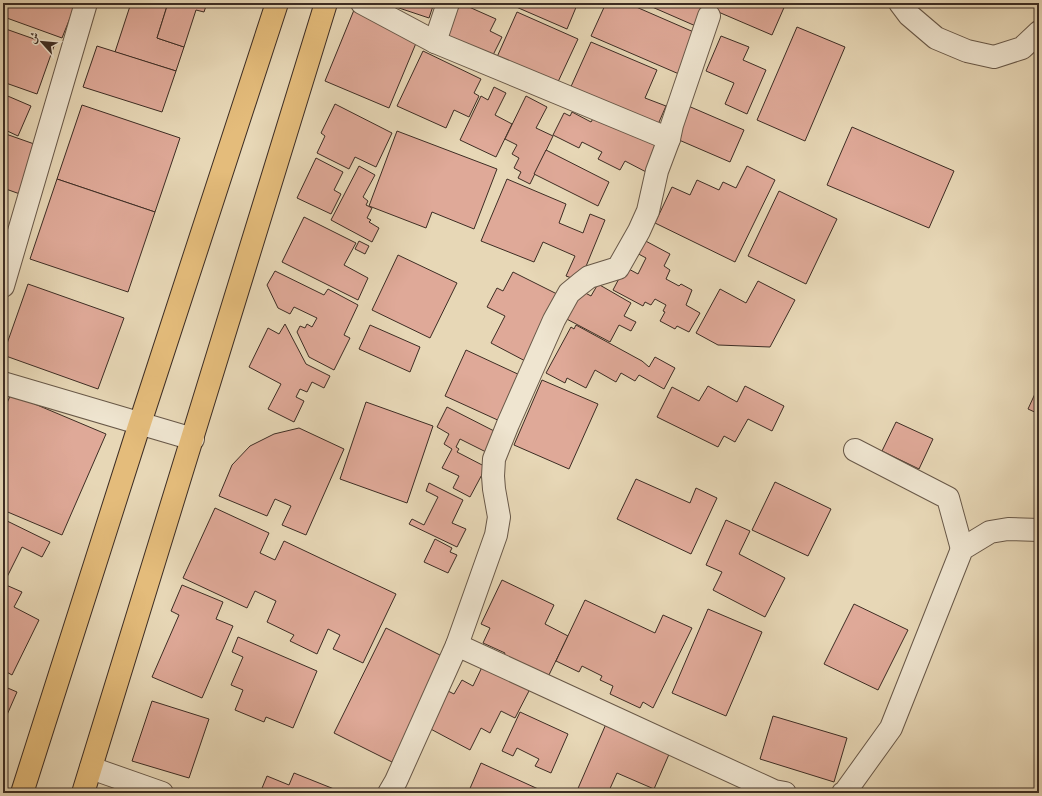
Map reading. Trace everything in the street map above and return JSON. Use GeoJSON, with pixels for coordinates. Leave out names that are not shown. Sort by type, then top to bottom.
{"type":"FeatureCollection","features":[{"type":"Feature","properties":{"kind":"main road"},"geometry":{"type":"LineString","coordinates":[[22,793],[140,423],[277,3]]}},
{"type":"Feature","properties":{"kind":"main road"},"geometry":{"type":"LineString","coordinates":[[83,793],[193,439],[275,164],[326,3]]}},
{"type":"Feature","properties":{"kind":"street"},"geometry":{"type":"LineString","coordinates":[[3,286],[86,3]]}},
{"type":"Feature","properties":{"kind":"street"},"geometry":{"type":"LineString","coordinates":[[362,3],[435,42],[669,139]]}},
{"type":"Feature","properties":{"kind":"street"},"geometry":{"type":"LineString","coordinates":[[435,42],[448,3]]}},
{"type":"Feature","properties":{"kind":"street"},"geometry":{"type":"LineString","coordinates":[[900,3],[909,15],[936,38],[967,51],[994,57],[1022,48],[1039,32]]}},
{"type":"Feature","properties":{"kind":"street"},"geometry":{"type":"LineString","coordinates":[[389,793],[396,781],[457,645],[496,535],[499,516],[494,489],[494,459],[508,424],[554,320],[569,293],[589,277],[618,268],[639,231],[648,210],[657,171],[709,16]]}},
{"type":"Feature","properties":{"kind":"street"},"geometry":{"type":"LineString","coordinates":[[3,383],[193,439]]}},
{"type":"Feature","properties":{"kind":"street"},"geometry":{"type":"LineString","coordinates":[[843,793],[846,792],[891,728],[962,549],[948,498],[855,450]]}},
{"type":"Feature","properties":{"kind":"street"},"geometry":{"type":"LineString","coordinates":[[962,549],[990,532],[1008,529],[1039,530]]}},
{"type":"Feature","properties":{"kind":"street"},"geometry":{"type":"LineString","coordinates":[[457,645],[778,792]]}},
{"type":"Feature","properties":{"kind":"street"},"geometry":{"type":"LineString","coordinates":[[91,768],[162,793]]}},
{"type":"Feature","properties":{"kind":"building"},"geometry":{"type":"Polygon","coordinates":[[[6,3],[76,3],[62,38],[4,17],[8,4],[6,3]]]}},
{"type":"Feature","properties":{"kind":"building"},"geometry":{"type":"Polygon","coordinates":[[[131,3],[168,3],[157,38],[184,47],[176,71],[115,52],[131,3]]]}},
{"type":"Feature","properties":{"kind":"building"},"geometry":{"type":"Polygon","coordinates":[[[168,3],[207,3],[204,12],[196,10],[184,47],[157,38],[168,3]]]}},
{"type":"Feature","properties":{"kind":"building"},"geometry":{"type":"Polygon","coordinates":[[[384,3],[434,3],[429,18],[384,3]]]}},
{"type":"Feature","properties":{"kind":"building"},"geometry":{"type":"Polygon","coordinates":[[[460,3],[496,19],[490,31],[502,37],[489,63],[443,42],[460,3]]]}},
{"type":"Feature","properties":{"kind":"building"},"geometry":{"type":"Polygon","coordinates":[[[507,3],[572,3],[577,5],[567,29],[507,3]]]}},
{"type":"Feature","properties":{"kind":"building"},"geometry":{"type":"Polygon","coordinates":[[[606,3],[627,3],[696,33],[679,74],[591,36],[606,3]]]}},
{"type":"Feature","properties":{"kind":"building"},"geometry":{"type":"Polygon","coordinates":[[[643,3],[709,3],[698,27],[643,3]]]}},
{"type":"Feature","properties":{"kind":"building"},"geometry":{"type":"Polygon","coordinates":[[[719,3],[786,3],[772,35],[716,11],[719,3]]]}},
{"type":"Feature","properties":{"kind":"building"},"geometry":{"type":"Polygon","coordinates":[[[354,10],[419,36],[389,108],[325,81],[354,10]]]}},
{"type":"Feature","properties":{"kind":"building"},"geometry":{"type":"Polygon","coordinates":[[[517,12],[578,39],[557,84],[497,57],[517,12]]]}},
{"type":"Feature","properties":{"kind":"building"},"geometry":{"type":"Polygon","coordinates":[[[797,27],[845,47],[805,141],[757,120],[797,27]]]}},
{"type":"Feature","properties":{"kind":"building"},"geometry":{"type":"Polygon","coordinates":[[[3,28],[54,46],[37,94],[3,82],[3,28]]]}},
{"type":"Feature","properties":{"kind":"building"},"geometry":{"type":"Polygon","coordinates":[[[721,36],[749,47],[743,60],[766,70],[747,114],[725,104],[734,83],[706,71],[721,36]]]}},
{"type":"Feature","properties":{"kind":"building"},"geometry":{"type":"Polygon","coordinates":[[[591,42],[657,70],[645,98],[666,106],[656,129],[569,91],[591,42]]]}},
{"type":"Feature","properties":{"kind":"building"},"geometry":{"type":"Polygon","coordinates":[[[97,46],[176,71],[162,112],[83,87],[97,46]]]}},
{"type":"Feature","properties":{"kind":"building"},"geometry":{"type":"Polygon","coordinates":[[[423,51],[481,79],[474,93],[479,96],[469,117],[454,110],[446,128],[397,106],[423,51]]]}},
{"type":"Feature","properties":{"kind":"building"},"geometry":{"type":"Polygon","coordinates":[[[494,87],[506,93],[495,115],[512,124],[496,157],[460,140],[481,96],[488,100],[494,87]]]}},
{"type":"Feature","properties":{"kind":"building"},"geometry":{"type":"Polygon","coordinates":[[[3,94],[31,106],[18,136],[3,129],[3,94]]]}},
{"type":"Feature","properties":{"kind":"building"},"geometry":{"type":"Polygon","coordinates":[[[526,96],[547,107],[536,128],[553,136],[530,184],[518,178],[521,172],[514,168],[519,158],[512,154],[517,145],[505,139],[526,96]]]}},
{"type":"Feature","properties":{"kind":"building"},"geometry":{"type":"Polygon","coordinates":[[[335,104],[392,133],[376,167],[355,157],[349,169],[317,153],[325,136],[321,133],[335,104]]]}},
{"type":"Feature","properties":{"kind":"building"},"geometry":{"type":"Polygon","coordinates":[[[82,105],[180,138],[155,212],[57,179],[82,105]]]}},
{"type":"Feature","properties":{"kind":"building"},"geometry":{"type":"Polygon","coordinates":[[[686,105],[744,130],[730,162],[672,137],[686,105]]]}},
{"type":"Feature","properties":{"kind":"building"},"geometry":{"type":"Polygon","coordinates":[[[572,112],[591,122],[594,117],[666,144],[650,174],[625,161],[620,170],[598,159],[602,152],[582,142],[579,148],[553,135],[564,113],[570,116],[572,112]]]}},
{"type":"Feature","properties":{"kind":"building"},"geometry":{"type":"Polygon","coordinates":[[[852,127],[954,171],[929,228],[827,185],[852,127]]]}},
{"type":"Feature","properties":{"kind":"building"},"geometry":{"type":"Polygon","coordinates":[[[397,131],[497,169],[474,229],[432,212],[426,228],[369,206],[397,131]]]}},
{"type":"Feature","properties":{"kind":"building"},"geometry":{"type":"Polygon","coordinates":[[[3,133],[37,145],[20,194],[3,188],[3,133]]]}},
{"type":"Feature","properties":{"kind":"building"},"geometry":{"type":"Polygon","coordinates":[[[546,150],[609,182],[598,206],[534,174],[546,150]]]}},
{"type":"Feature","properties":{"kind":"building"},"geometry":{"type":"Polygon","coordinates":[[[316,158],[343,172],[334,190],[341,194],[331,214],[297,198],[316,158]]]}},
{"type":"Feature","properties":{"kind":"building"},"geometry":{"type":"Polygon","coordinates":[[[359,166],[375,175],[363,197],[368,201],[366,205],[372,208],[367,218],[371,220],[369,222],[379,228],[372,242],[331,220],[359,166]]]}},
{"type":"Feature","properties":{"kind":"building"},"geometry":{"type":"Polygon","coordinates":[[[747,166],[775,180],[735,262],[655,223],[672,187],[690,195],[697,180],[719,190],[723,182],[736,188],[747,166]]]}},
{"type":"Feature","properties":{"kind":"building"},"geometry":{"type":"Polygon","coordinates":[[[57,179],[155,212],[128,292],[30,259],[57,179]]]}},
{"type":"Feature","properties":{"kind":"building"},"geometry":{"type":"Polygon","coordinates":[[[507,179],[566,204],[559,223],[583,233],[590,214],[605,220],[580,281],[566,276],[575,256],[543,242],[534,262],[481,241],[507,179]]]}},
{"type":"Feature","properties":{"kind":"building"},"geometry":{"type":"Polygon","coordinates":[[[779,191],[837,219],[806,284],[748,256],[779,191]]]}},
{"type":"Feature","properties":{"kind":"building"},"geometry":{"type":"Polygon","coordinates":[[[304,217],[356,243],[344,265],[368,278],[358,300],[282,262],[304,217]]]}},
{"type":"Feature","properties":{"kind":"building"},"geometry":{"type":"Polygon","coordinates":[[[3,224],[12,228],[3,251],[3,224]]]}},
{"type":"Feature","properties":{"kind":"building"},"geometry":{"type":"Polygon","coordinates":[[[640,238],[670,254],[664,266],[670,270],[666,279],[679,286],[681,284],[692,290],[686,305],[700,313],[689,332],[677,326],[675,329],[660,321],[665,312],[663,311],[666,305],[655,299],[651,305],[645,302],[643,306],[613,290],[625,267],[638,274],[646,258],[633,251],[640,238]]]}},
{"type":"Feature","properties":{"kind":"building"},"geometry":{"type":"Polygon","coordinates":[[[359,241],[369,246],[365,254],[355,249],[359,241]]]}},
{"type":"Feature","properties":{"kind":"building"},"geometry":{"type":"Polygon","coordinates":[[[398,255],[457,283],[430,338],[372,310],[398,255]]]}},
{"type":"Feature","properties":{"kind":"building"},"geometry":{"type":"Polygon","coordinates":[[[275,271],[324,295],[328,289],[358,305],[344,335],[350,338],[334,370],[309,357],[297,332],[300,326],[305,328],[307,324],[312,327],[317,318],[294,307],[290,314],[278,308],[267,285],[275,271]]]}},
{"type":"Feature","properties":{"kind":"building"},"geometry":{"type":"Polygon","coordinates":[[[513,272],[563,297],[529,363],[491,343],[505,316],[487,307],[497,288],[503,291],[513,272]]]}},
{"type":"Feature","properties":{"kind":"building"},"geometry":{"type":"Polygon","coordinates":[[[758,281],[795,300],[770,347],[718,345],[696,333],[720,289],[746,303],[758,281]]]}},
{"type":"Feature","properties":{"kind":"building"},"geometry":{"type":"Polygon","coordinates":[[[28,284],[124,318],[98,389],[3,355],[28,284]]]}},
{"type":"Feature","properties":{"kind":"building"},"geometry":{"type":"Polygon","coordinates":[[[598,284],[631,303],[624,316],[636,322],[631,331],[619,325],[610,342],[561,316],[576,288],[591,296],[598,284]]]}},
{"type":"Feature","properties":{"kind":"building"},"geometry":{"type":"Polygon","coordinates":[[[285,324],[306,364],[330,376],[324,388],[312,382],[307,392],[300,389],[296,397],[304,401],[294,422],[268,409],[281,384],[249,367],[268,328],[279,334],[285,324]]]}},
{"type":"Feature","properties":{"kind":"building"},"geometry":{"type":"Polygon","coordinates":[[[370,325],[420,347],[410,372],[359,349],[370,325]]]}},
{"type":"Feature","properties":{"kind":"building"},"geometry":{"type":"Polygon","coordinates":[[[576,325],[642,361],[649,367],[655,357],[675,368],[664,389],[639,375],[635,381],[621,373],[616,382],[595,370],[586,388],[567,378],[565,383],[546,373],[571,327],[574,329],[576,325]]]}},
{"type":"Feature","properties":{"kind":"building"},"geometry":{"type":"Polygon","coordinates":[[[466,350],[522,376],[502,422],[445,396],[466,350]]]}},
{"type":"Feature","properties":{"kind":"building"},"geometry":{"type":"Polygon","coordinates":[[[542,380],[598,404],[569,469],[514,445],[542,380]]]}},
{"type":"Feature","properties":{"kind":"building"},"geometry":{"type":"Polygon","coordinates":[[[1039,385],[1039,414],[1028,409],[1039,385]]]}},
{"type":"Feature","properties":{"kind":"building"},"geometry":{"type":"Polygon","coordinates":[[[708,386],[737,402],[745,386],[784,406],[772,431],[748,419],[735,442],[724,436],[718,447],[657,417],[672,387],[699,401],[708,386]]]}},
{"type":"Feature","properties":{"kind":"building"},"geometry":{"type":"Polygon","coordinates":[[[11,394],[106,434],[62,535],[3,510],[3,412],[11,394]]]}},
{"type":"Feature","properties":{"kind":"building"},"geometry":{"type":"Polygon","coordinates":[[[366,402],[433,426],[407,503],[340,479],[366,402]]]}},
{"type":"Feature","properties":{"kind":"building"},"geometry":{"type":"Polygon","coordinates":[[[447,407],[498,433],[488,453],[460,439],[456,447],[459,449],[457,452],[486,467],[470,497],[453,488],[459,476],[442,468],[452,449],[444,444],[449,434],[437,427],[447,407]]]}},
{"type":"Feature","properties":{"kind":"building"},"geometry":{"type":"Polygon","coordinates":[[[896,422],[933,439],[919,469],[882,451],[896,422]]]}},
{"type":"Feature","properties":{"kind":"building"},"geometry":{"type":"Polygon","coordinates":[[[299,428],[344,449],[306,535],[282,525],[291,506],[275,499],[267,516],[219,496],[232,465],[250,446],[274,434],[299,428]]]}},
{"type":"Feature","properties":{"kind":"building"},"geometry":{"type":"Polygon","coordinates":[[[636,479],[690,503],[696,488],[717,498],[691,554],[617,519],[636,479]]]}},
{"type":"Feature","properties":{"kind":"building"},"geometry":{"type":"Polygon","coordinates":[[[775,482],[831,509],[808,556],[752,530],[775,482]]]}},
{"type":"Feature","properties":{"kind":"building"},"geometry":{"type":"Polygon","coordinates":[[[429,483],[463,500],[452,523],[466,529],[457,547],[409,524],[412,519],[424,525],[438,497],[426,491],[429,483]]]}},
{"type":"Feature","properties":{"kind":"building"},"geometry":{"type":"Polygon","coordinates":[[[215,508],[269,533],[260,553],[275,560],[284,541],[396,594],[363,663],[333,649],[340,635],[328,629],[317,654],[290,641],[294,635],[267,622],[276,601],[255,591],[247,608],[183,578],[215,508]]]}},
{"type":"Feature","properties":{"kind":"building"},"geometry":{"type":"Polygon","coordinates":[[[3,519],[50,542],[42,557],[22,547],[4,583],[3,519]]]}},
{"type":"Feature","properties":{"kind":"building"},"geometry":{"type":"Polygon","coordinates":[[[726,520],[750,531],[739,554],[785,578],[765,617],[713,590],[722,572],[706,565],[726,520]]]}},
{"type":"Feature","properties":{"kind":"building"},"geometry":{"type":"Polygon","coordinates":[[[435,539],[452,548],[450,552],[457,555],[448,573],[424,562],[435,539]]]}},
{"type":"Feature","properties":{"kind":"building"},"geometry":{"type":"Polygon","coordinates":[[[502,580],[554,605],[545,624],[568,636],[546,681],[502,660],[505,653],[483,643],[490,628],[481,624],[502,580]]]}},
{"type":"Feature","properties":{"kind":"building"},"geometry":{"type":"Polygon","coordinates":[[[6,585],[22,592],[14,607],[39,620],[12,675],[3,670],[3,591],[6,585]]]}},
{"type":"Feature","properties":{"kind":"building"},"geometry":{"type":"Polygon","coordinates":[[[182,585],[223,602],[216,619],[233,626],[202,698],[152,677],[179,615],[171,611],[182,585]]]}},
{"type":"Feature","properties":{"kind":"building"},"geometry":{"type":"Polygon","coordinates":[[[585,600],[655,633],[663,615],[692,628],[653,708],[643,702],[640,708],[610,694],[613,686],[600,680],[602,676],[582,666],[579,672],[556,661],[585,600]]]}},
{"type":"Feature","properties":{"kind":"building"},"geometry":{"type":"Polygon","coordinates":[[[854,604],[908,630],[878,690],[824,664],[854,604]]]}},
{"type":"Feature","properties":{"kind":"building"},"geometry":{"type":"Polygon","coordinates":[[[708,609],[762,632],[726,716],[672,693],[708,609]]]}},
{"type":"Feature","properties":{"kind":"building"},"geometry":{"type":"Polygon","coordinates":[[[386,628],[444,657],[392,762],[334,733],[386,628]]]}},
{"type":"Feature","properties":{"kind":"building"},"geometry":{"type":"Polygon","coordinates":[[[238,637],[317,671],[293,728],[266,717],[264,722],[235,710],[243,690],[231,685],[243,657],[232,652],[238,637]]]}},
{"type":"Feature","properties":{"kind":"building"},"geometry":{"type":"Polygon","coordinates":[[[483,665],[530,689],[515,718],[501,711],[490,733],[481,728],[470,750],[425,726],[444,689],[454,694],[462,680],[473,686],[483,665]]]}},
{"type":"Feature","properties":{"kind":"building"},"geometry":{"type":"Polygon","coordinates":[[[3,686],[17,692],[3,724],[3,686]]]}},
{"type":"Feature","properties":{"kind":"building"},"geometry":{"type":"Polygon","coordinates":[[[152,701],[209,719],[189,778],[132,761],[152,701]]]}},
{"type":"Feature","properties":{"kind":"building"},"geometry":{"type":"Polygon","coordinates":[[[520,712],[568,734],[551,773],[535,766],[539,759],[517,748],[513,756],[502,751],[520,712]]]}},
{"type":"Feature","properties":{"kind":"building"},"geometry":{"type":"Polygon","coordinates":[[[773,716],[847,738],[834,782],[760,759],[773,716]]]}},
{"type":"Feature","properties":{"kind":"building"},"geometry":{"type":"Polygon","coordinates":[[[606,724],[670,752],[654,789],[617,773],[608,793],[576,793],[606,724]]]}},
{"type":"Feature","properties":{"kind":"building"},"geometry":{"type":"Polygon","coordinates":[[[481,763],[547,793],[468,793],[481,763]]]}},
{"type":"Feature","properties":{"kind":"building"},"geometry":{"type":"Polygon","coordinates":[[[294,773],[344,793],[260,793],[267,776],[289,785],[294,773]]]}}]}
